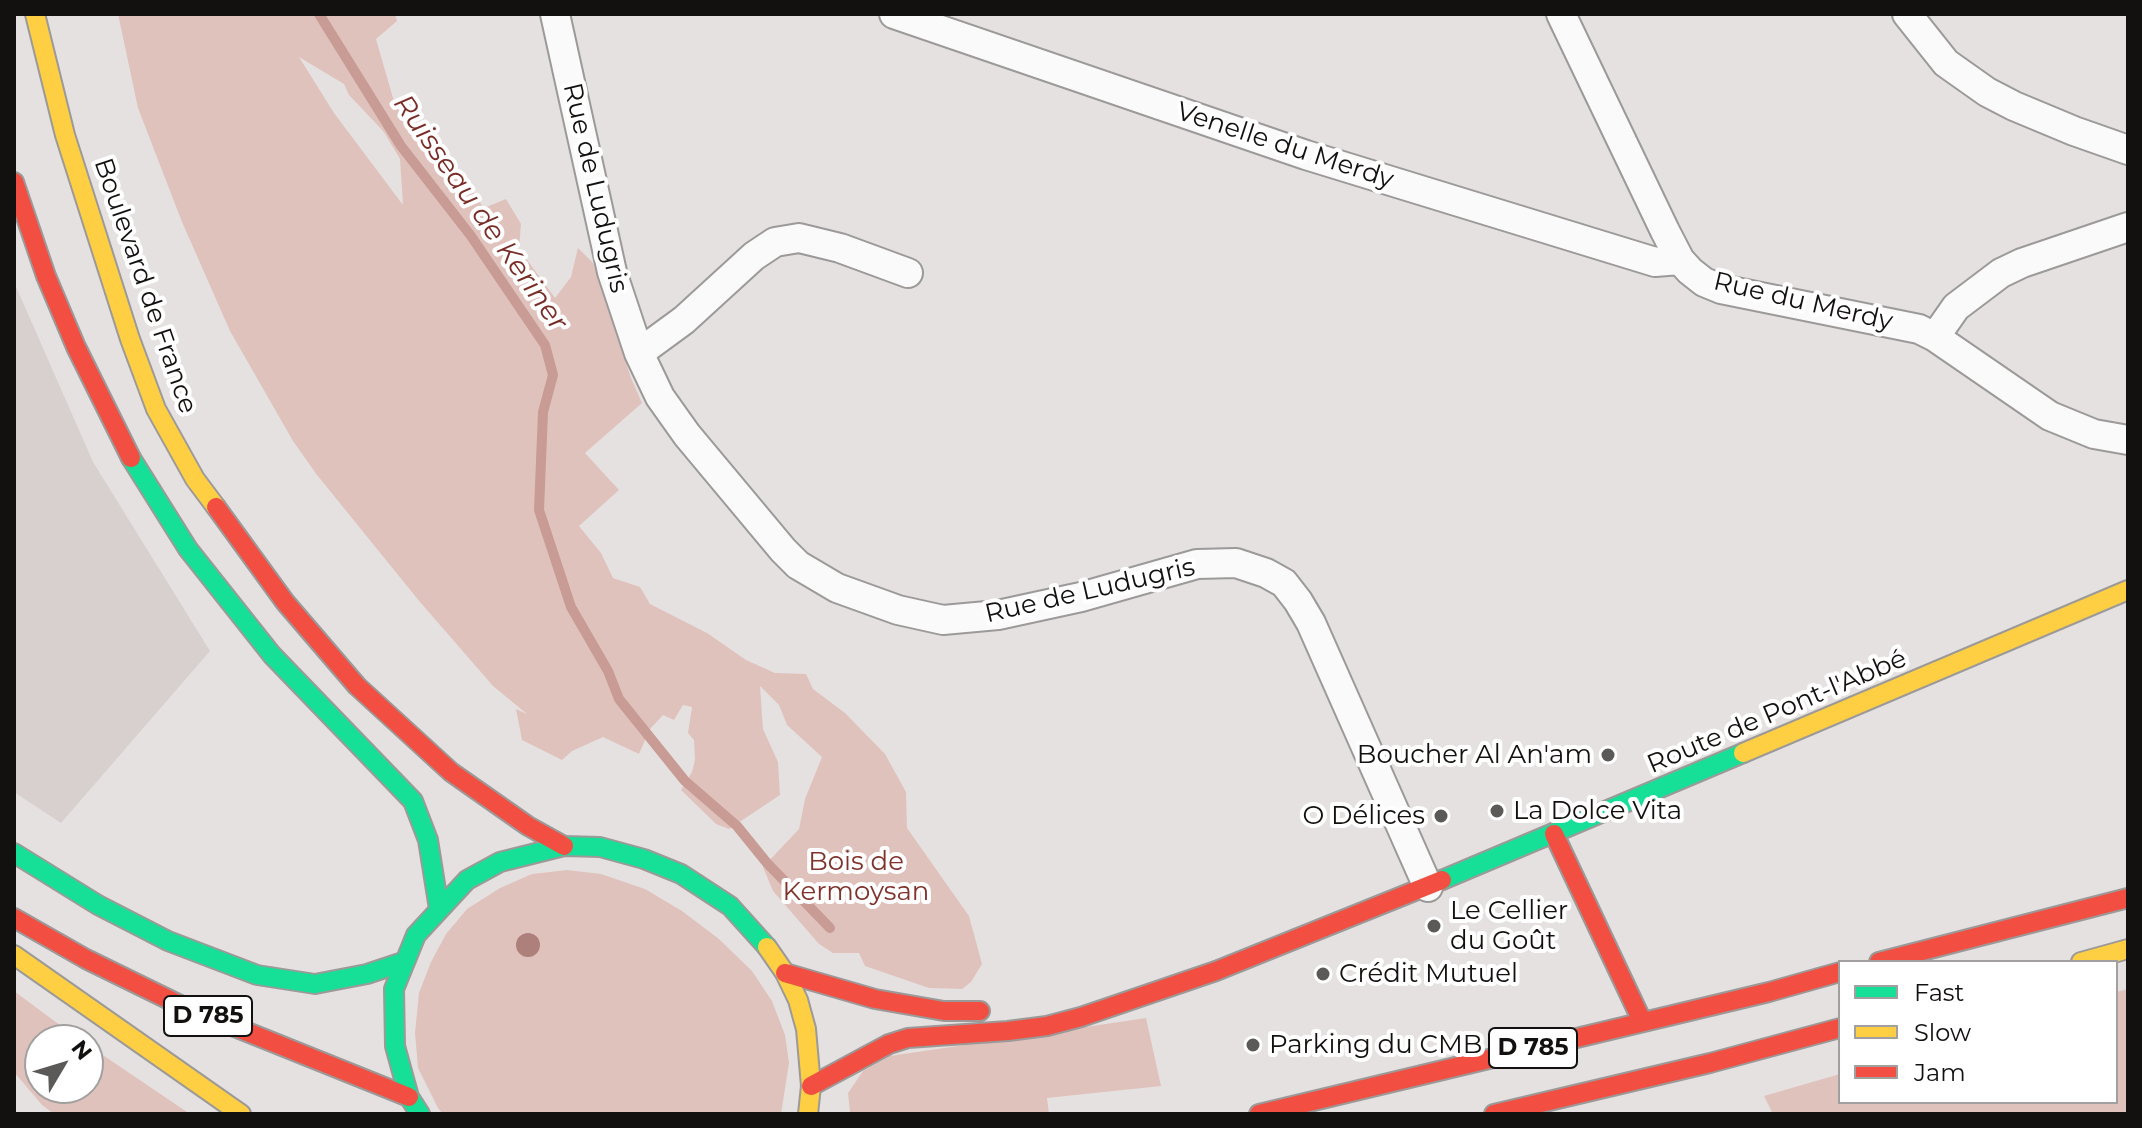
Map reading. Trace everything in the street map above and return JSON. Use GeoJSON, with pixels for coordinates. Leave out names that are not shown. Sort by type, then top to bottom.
{"type":"FeatureCollection","features":[{"type":"Feature","properties":{"kind":"main road","name":"Boulevard de France"},"geometry":{"type":"LineString","coordinates":[[35,14],[65,135],[130,339],[156,409],[195,479],[285,602],[357,686],[451,772],[528,826],[564,846]]}},
{"type":"Feature","properties":{"kind":"main road"},"geometry":{"type":"LineString","coordinates":[[15,190],[76,347],[125,447],[155,499],[197,560],[272,655],[413,801],[428,840],[439,909]]}},
{"type":"Feature","properties":{"kind":"main road","name":"Route de Pont-l'Abbé"},"geometry":{"type":"LineString","coordinates":[[811,1086],[879,1049],[908,1038],[1047,1026],[1216,971],[1428,887],[2128,590]]}},
{"type":"Feature","properties":{"kind":"main road"},"geometry":{"type":"LineString","coordinates":[[1554,834],[1642,1021]]}},
{"type":"Feature","properties":{"kind":"main road"},"geometry":{"type":"LineString","coordinates":[[420,1114],[409,1097],[395,1046],[393,1014],[394,989],[416,935],[467,880],[500,862],[564,846],[600,847],[644,859],[681,874],[730,906],[764,943],[785,973],[798,1000],[806,1029],[811,1112]]}},
{"type":"Feature","properties":{"kind":"main road","name":"D 785"},"geometry":{"type":"LineString","coordinates":[[14,853],[98,905],[168,941],[257,975],[315,984],[367,974],[403,962]]}},
{"type":"Feature","properties":{"kind":"main road"},"geometry":{"type":"LineString","coordinates":[[1887,960],[2128,898]]}},
{"type":"Feature","properties":{"kind":"main road","name":"D 785"},"geometry":{"type":"LineString","coordinates":[[14,918],[86,959],[180,1005],[409,1097]]}},
{"type":"Feature","properties":{"kind":"main road"},"geometry":{"type":"LineString","coordinates":[[2088,960],[2128,949]]}},
{"type":"Feature","properties":{"kind":"main road","name":"D 785"},"geometry":{"type":"LineString","coordinates":[[14,955],[241,1114]]}},
{"type":"Feature","properties":{"kind":"main road"},"geometry":{"type":"LineString","coordinates":[[785,973],[875,999],[944,1011],[999,1011]]}},
{"type":"Feature","properties":{"kind":"main road","name":"D 785"},"geometry":{"type":"LineString","coordinates":[[1259,1114],[1769,992],[1838,973]]}},
{"type":"Feature","properties":{"kind":"main road","name":"Route de Pont-l'Abbé"},"geometry":{"type":"LineString","coordinates":[[1029,1010],[1131,998]]}},
{"type":"Feature","properties":{"kind":"main road","name":"D 785"},"geometry":{"type":"LineString","coordinates":[[1494,1114],[1710,1063],[1838,1029]]}},
{"type":"Feature","properties":{"kind":"street","name":"Rue de Ludugris"},"geometry":{"type":"LineString","coordinates":[[555,14],[612,272],[639,353],[660,397],[687,435],[783,550],[798,565],[837,588],[867,600],[923,616],[960,620],[1081,597],[1197,564],[1244,564],[1284,583],[1298,601],[1317,637],[1428,887]]}},
{"type":"Feature","properties":{"kind":"street","name":"Venelle du Merdy"},"geometry":{"type":"LineString","coordinates":[[894,14],[1306,155],[1655,262],[1680,260]]}},
{"type":"Feature","properties":{"kind":"street","name":"Rue du Merdy"},"geometry":{"type":"LineString","coordinates":[[1561,14],[1680,260],[1704,282],[1721,289],[1904,325],[1935,337],[2050,416],[2094,434],[2128,440]]}},
{"type":"Feature","properties":{"kind":"street"},"geometry":{"type":"LineString","coordinates":[[1907,14],[1946,63],[1987,92],[2050,121],[2128,150]]}},
{"type":"Feature","properties":{"kind":"street"},"geometry":{"type":"LineString","coordinates":[[1935,337],[1956,307],[2001,273],[2128,227]]}},
{"type":"Feature","properties":{"kind":"street"},"geometry":{"type":"LineString","coordinates":[[639,353],[684,320],[754,256],[775,242],[799,238],[840,248],[908,273]]}},
{"type":"Feature","properties":{"kind":"shaded area"},"geometry":{"type":"Polygon","coordinates":[[[14,282],[93,462],[210,651],[61,823],[14,792],[14,282]]]}},
{"type":"Feature","properties":{"kind":"green space","name":"Bois de Kermoysan"},"geometry":{"type":"Polygon","coordinates":[[[118,14],[395,14],[397,21],[376,39],[395,105],[439,165],[464,179],[484,208],[506,199],[521,224],[519,249],[555,298],[571,277],[578,248],[593,263],[642,403],[585,453],[619,490],[579,526],[601,553],[613,578],[640,587],[650,604],[707,633],[746,660],[775,673],[806,674],[813,689],[845,713],[885,754],[906,792],[907,828],[969,916],[982,964],[971,982],[962,989],[929,988],[865,966],[859,953],[833,953],[819,944],[773,891],[763,867],[799,829],[805,799],[822,757],[787,725],[779,705],[760,686],[763,729],[778,762],[780,795],[729,829],[716,824],[681,790],[695,760],[694,740],[688,733],[692,707],[683,705],[674,720],[663,715],[650,729],[639,754],[603,737],[572,751],[562,760],[522,740],[516,709],[527,714],[493,686],[420,602],[293,441],[230,331],[182,222],[138,108],[118,14]],[[299,57],[334,113],[403,205],[400,159],[384,132],[349,95],[344,84],[299,57]]]}},
{"type":"Feature","properties":{"kind":"green space"},"geometry":{"type":"Polygon","coordinates":[[[567,870],[601,874],[645,889],[682,911],[719,939],[752,971],[772,1001],[785,1035],[789,1063],[781,1114],[443,1114],[418,1068],[415,1033],[419,993],[431,962],[446,934],[467,909],[500,888],[532,874],[567,870]]]}},
{"type":"Feature","properties":{"kind":"green space"},"geometry":{"type":"Polygon","coordinates":[[[2128,989],[2128,1114],[1773,1114],[1764,1096],[1838,1075],[1838,1104],[2118,1104],[2118,992],[2128,989]]]}},
{"type":"Feature","properties":{"kind":"green space"},"geometry":{"type":"Polygon","coordinates":[[[14,991],[58,1024],[24,1024],[24,1084],[14,1072],[14,991]]]}},
{"type":"Feature","properties":{"kind":"green space"},"geometry":{"type":"Polygon","coordinates":[[[1146,1018],[1161,1086],[1047,1098],[1049,1114],[850,1112],[848,1093],[863,1071],[890,1056],[1146,1018]]]}},
{"type":"Feature","properties":{"kind":"green space"},"geometry":{"type":"Polygon","coordinates":[[[104,1056],[190,1114],[54,1114],[42,1105],[104,1104],[104,1056]]]}},
{"type":"Feature","properties":{"kind":"waterway","name":"Ruisseau de Keriner"},"geometry":{"type":"LineString","coordinates":[[319,14],[401,146],[471,236],[545,345],[553,375],[543,412],[539,510],[571,607],[608,671],[619,699],[685,781],[737,826],[767,863],[830,928]]}},
{"type":"Feature","properties":{"kind":"traffic: fast"},"geometry":{"type":"LineString","coordinates":[[14,191],[18,195]]}},
{"type":"Feature","properties":{"kind":"traffic: fast"},"geometry":{"type":"LineString","coordinates":[[131,458],[188,549],[272,655],[413,801],[428,840],[439,909]]}},
{"type":"Feature","properties":{"kind":"traffic: fast"},"geometry":{"type":"LineString","coordinates":[[1442,880],[1743,753]]}},
{"type":"Feature","properties":{"kind":"traffic: fast"},"geometry":{"type":"LineString","coordinates":[[420,1114],[409,1097],[395,1046],[394,989],[416,935],[467,880],[500,862],[564,846],[600,847],[644,859],[681,874],[730,906],[767,947]]}},
{"type":"Feature","properties":{"kind":"traffic: fast"},"geometry":{"type":"LineString","coordinates":[[14,853],[98,905],[168,941],[257,975],[315,984],[367,974],[403,962]]}},
{"type":"Feature","properties":{"kind":"traffic: slow"},"geometry":{"type":"LineString","coordinates":[[35,14],[65,135],[130,339],[156,409],[195,479],[216,507]]}},
{"type":"Feature","properties":{"kind":"traffic: slow"},"geometry":{"type":"LineString","coordinates":[[1743,753],[2128,590]]}},
{"type":"Feature","properties":{"kind":"traffic: slow"},"geometry":{"type":"LineString","coordinates":[[767,947],[785,973],[798,1000],[806,1029],[811,1086],[808,1114]]}},
{"type":"Feature","properties":{"kind":"traffic: slow"},"geometry":{"type":"LineString","coordinates":[[2088,960],[2128,949]]}},
{"type":"Feature","properties":{"kind":"traffic: slow"},"geometry":{"type":"LineString","coordinates":[[14,955],[241,1114]]}},
{"type":"Feature","properties":{"kind":"traffic: jam"},"geometry":{"type":"LineString","coordinates":[[14,182],[46,276],[76,347],[131,458]]}},
{"type":"Feature","properties":{"kind":"traffic: jam"},"geometry":{"type":"LineString","coordinates":[[216,507],[285,602],[357,686],[451,772],[528,826],[564,846]]}},
{"type":"Feature","properties":{"kind":"traffic: jam"},"geometry":{"type":"LineString","coordinates":[[1554,834],[1642,1021]]}},
{"type":"Feature","properties":{"kind":"traffic: jam"},"geometry":{"type":"LineString","coordinates":[[811,1086],[889,1044],[908,1038],[1008,1031],[1047,1026],[1081,1017],[1216,971],[1442,880]]}},
{"type":"Feature","properties":{"kind":"traffic: jam"},"geometry":{"type":"LineString","coordinates":[[1887,960],[2128,898]]}},
{"type":"Feature","properties":{"kind":"traffic: jam"},"geometry":{"type":"LineString","coordinates":[[14,918],[86,959],[180,1005],[409,1097]]}},
{"type":"Feature","properties":{"kind":"traffic: jam"},"geometry":{"type":"LineString","coordinates":[[785,973],[875,999],[944,1011],[980,1011]]}},
{"type":"Feature","properties":{"kind":"traffic: jam"},"geometry":{"type":"LineString","coordinates":[[1259,1114],[1769,992],[1838,973]]}},
{"type":"Feature","properties":{"kind":"traffic: jam"},"geometry":{"type":"LineString","coordinates":[[1494,1114],[1710,1063],[1838,1029]]}},
{"type":"Feature","properties":{"kind":"place","name":"Boucher Al An'am"},"geometry":{"type":"Point","coordinates":[1608,755]}},
{"type":"Feature","properties":{"kind":"place","name":"La Dolce Vita"},"geometry":{"type":"Point","coordinates":[1497,811]}},
{"type":"Feature","properties":{"kind":"place","name":"O Délices"},"geometry":{"type":"Point","coordinates":[1441,816]}},
{"type":"Feature","properties":{"kind":"place","name":"Le Cellier du Goût"},"geometry":{"type":"Point","coordinates":[1434,926]}},
{"type":"Feature","properties":{"kind":"place","name":"Crédit Mutuel"},"geometry":{"type":"Point","coordinates":[1323,974]}},
{"type":"Feature","properties":{"kind":"place","name":"Parking du CMB"},"geometry":{"type":"Point","coordinates":[1253,1045]}}]}
